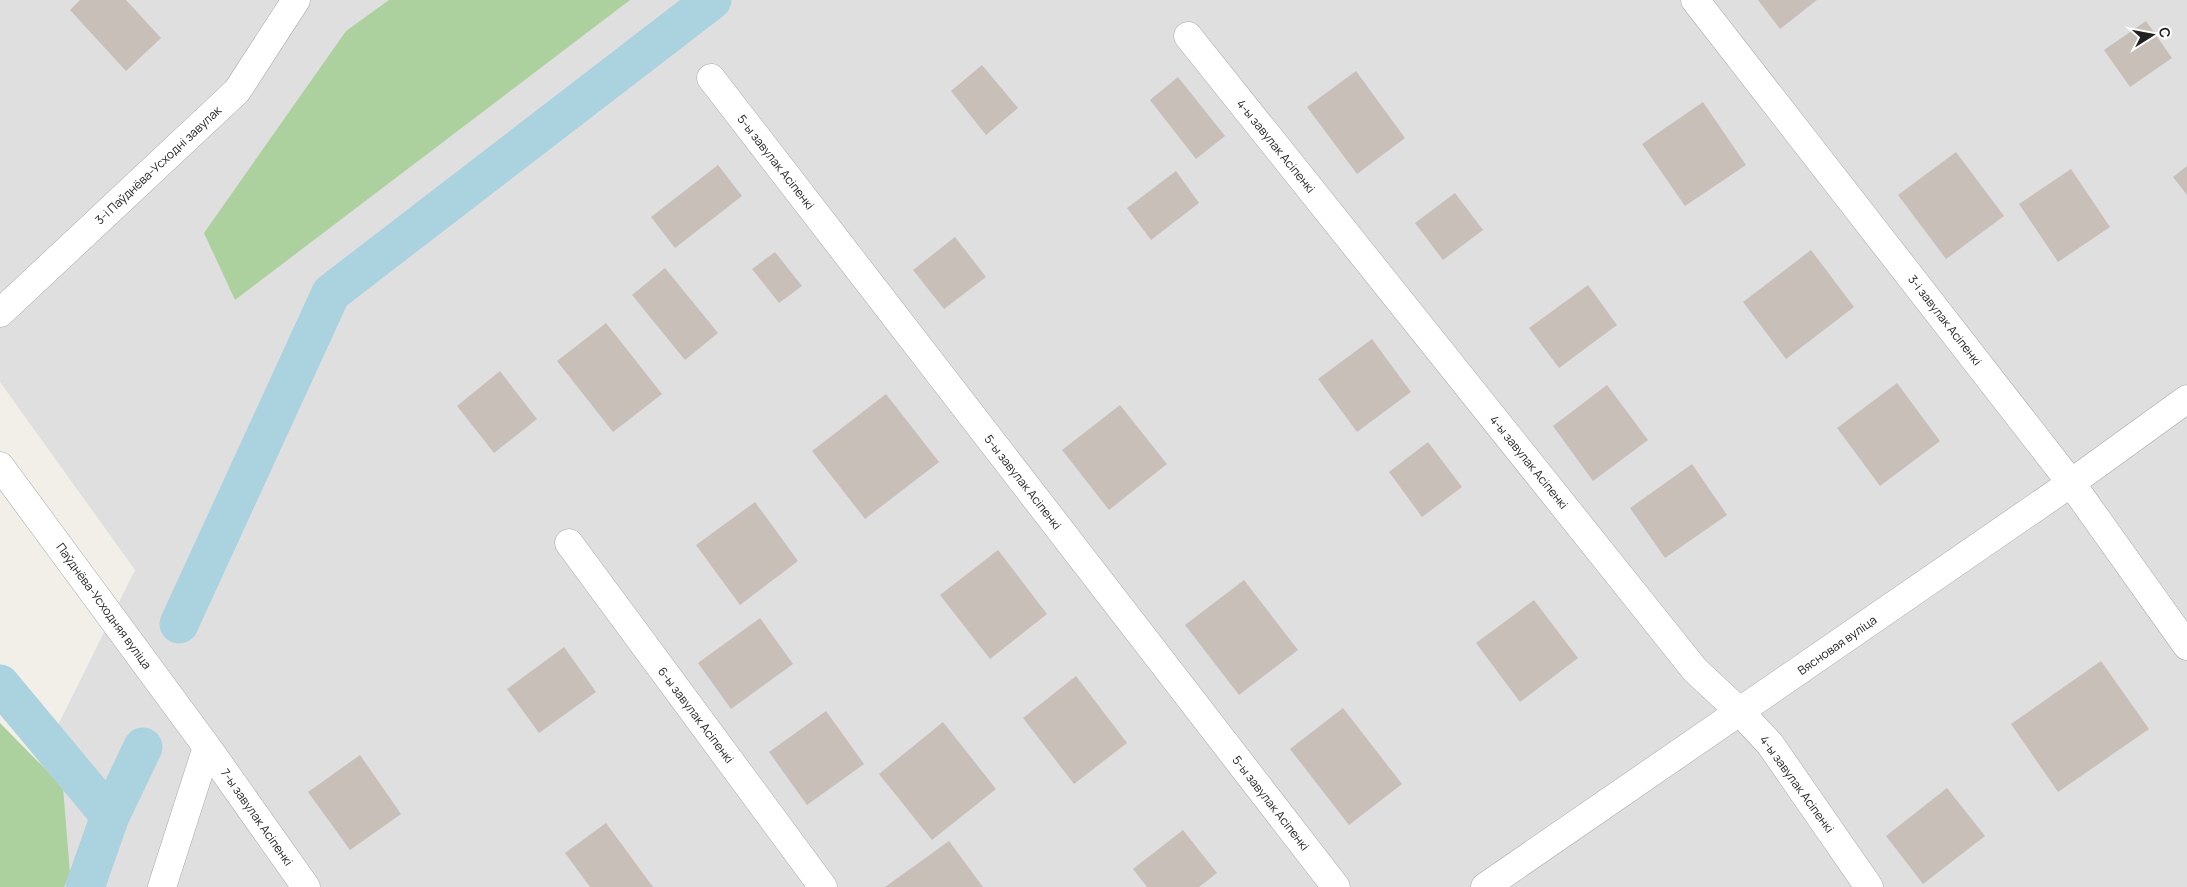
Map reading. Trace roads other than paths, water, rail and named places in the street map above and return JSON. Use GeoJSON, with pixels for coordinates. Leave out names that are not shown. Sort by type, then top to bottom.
{"type":"FeatureCollection","features":[{"type":"Feature","properties":{"kind":"street","name":"3-і Паўднёва-Усходні завулак"},"geometry":{"type":"LineString","coordinates":[[0,313],[237,91],[296,0]]}},
{"type":"Feature","properties":{"kind":"street","name":"3-і завулак Асіпенкі"},"geometry":{"type":"LineString","coordinates":[[1695,0],[2071,482],[2187,646]]}},
{"type":"Feature","properties":{"kind":"street","name":"4-ы завулак Асіпенкі"},"geometry":{"type":"LineString","coordinates":[[1188,36],[1689,663],[1770,744],[1869,887]]}},
{"type":"Feature","properties":{"kind":"street","name":"5-ы завулак Асіпенкі"},"geometry":{"type":"LineString","coordinates":[[711,78],[1336,887]]}},
{"type":"Feature","properties":{"kind":"street","name":"Вясновая вуліца"},"geometry":{"type":"LineString","coordinates":[[1485,887],[2071,482],[2187,399]]}},
{"type":"Feature","properties":{"kind":"street","name":"Паўднёва-Усходняя вуліца"},"geometry":{"type":"LineString","coordinates":[[0,466],[207,747]]}},
{"type":"Feature","properties":{"kind":"street","name":"6-ы завулак Асіпенкі"},"geometry":{"type":"LineString","coordinates":[[569,544],[823,887]]}},
{"type":"Feature","properties":{"kind":"street"},"geometry":{"type":"LineString","coordinates":[[162,887],[207,747]]}},
{"type":"Feature","properties":{"kind":"street","name":"7-ы завулак Асіпенкі"},"geometry":{"type":"LineString","coordinates":[[207,747],[306,887]]}},
{"type":"Feature","properties":{"kind":"waterway"},"geometry":{"type":"LineString","coordinates":[[179,624],[331,293],[712,0]]}},
{"type":"Feature","properties":{"kind":"waterway"},"geometry":{"type":"LineString","coordinates":[[0,684],[110,816],[85,887]]}},
{"type":"Feature","properties":{"kind":"waterway"},"geometry":{"type":"LineString","coordinates":[[110,816],[143,747]]}}]}
